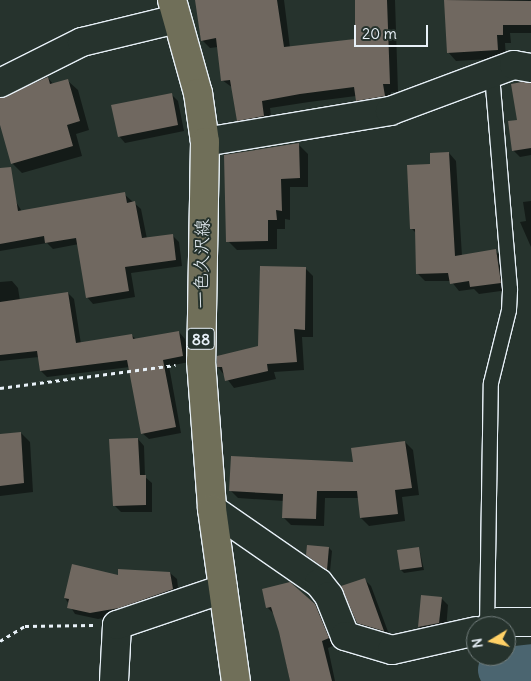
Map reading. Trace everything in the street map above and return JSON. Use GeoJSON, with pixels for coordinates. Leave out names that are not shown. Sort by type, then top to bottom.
{"type":"FeatureCollection","features":[{"type":"Feature","properties":{"kind":"main road","name":"一色久沢線"},"geometry":{"type":"LineString","coordinates":[[174,9],[198,93],[205,142],[200,361],[212,509],[235,680]]}},
{"type":"Feature","properties":{"kind":"street"},"geometry":{"type":"LineString","coordinates":[[0,83],[82,42],[174,9]]}},
{"type":"Feature","properties":{"kind":"street"},"geometry":{"type":"LineString","coordinates":[[205,142],[390,111],[514,66],[531,68]]}},
{"type":"Feature","properties":{"kind":"street"},"geometry":{"type":"LineString","coordinates":[[212,509],[319,583],[329,596],[344,636],[392,650],[466,633]]}},
{"type":"Feature","properties":{"kind":"street"},"geometry":{"type":"LineString","coordinates":[[114,681],[118,625],[223,589]]}},
{"type":"Feature","properties":{"kind":"street"},"geometry":{"type":"LineString","coordinates":[[516,622],[531,622]]}},
{"type":"Feature","properties":{"kind":"lane"},"geometry":{"type":"LineString","coordinates":[[488,616],[491,382],[509,310],[510,289],[492,73]]}},
{"type":"Feature","properties":{"kind":"path"},"geometry":{"type":"LineString","coordinates":[[0,388],[200,361]]}},
{"type":"Feature","properties":{"kind":"path"},"geometry":{"type":"LineString","coordinates":[[0,640],[25,626],[118,625]]}},
{"type":"Feature","properties":{"kind":"building"},"geometry":{"type":"Polygon","coordinates":[[[195,0],[277,0],[284,47],[355,39],[355,0],[387,0],[390,84],[383,84],[385,96],[356,101],[354,87],[300,94],[262,101],[264,116],[237,121],[230,80],[221,81],[216,38],[201,41],[195,0]]]}},
{"type":"Feature","properties":{"kind":"building"},"geometry":{"type":"Polygon","coordinates":[[[444,0],[531,1],[531,25],[503,25],[503,35],[497,35],[498,50],[447,53],[444,0]]]}},
{"type":"Feature","properties":{"kind":"building"},"geometry":{"type":"Polygon","coordinates":[[[48,77],[50,84],[68,79],[80,121],[67,125],[73,146],[11,164],[0,125],[0,98],[48,77]]]}},
{"type":"Feature","properties":{"kind":"building"},"geometry":{"type":"Polygon","coordinates":[[[531,83],[531,148],[512,151],[508,121],[517,120],[511,84],[531,83]]]}},
{"type":"Feature","properties":{"kind":"building"},"geometry":{"type":"Polygon","coordinates":[[[172,93],[178,125],[118,137],[111,105],[172,93]]]}},
{"type":"Feature","properties":{"kind":"building"},"geometry":{"type":"Polygon","coordinates":[[[299,143],[300,178],[281,179],[282,211],[276,210],[277,220],[268,220],[268,241],[226,242],[224,155],[299,143]]]}},
{"type":"Feature","properties":{"kind":"building"},"geometry":{"type":"Polygon","coordinates":[[[449,152],[455,256],[496,249],[501,283],[470,287],[469,281],[450,284],[448,273],[416,274],[415,229],[410,229],[407,165],[430,164],[430,153],[449,152]]]}},
{"type":"Feature","properties":{"kind":"building"},"geometry":{"type":"Polygon","coordinates":[[[11,167],[18,211],[125,192],[127,203],[135,201],[142,238],[173,234],[176,260],[125,267],[129,291],[86,298],[76,238],[45,243],[44,236],[0,244],[0,168],[11,167]]]}},
{"type":"Feature","properties":{"kind":"building"},"geometry":{"type":"Polygon","coordinates":[[[260,266],[306,267],[305,330],[294,329],[297,362],[267,364],[268,371],[225,381],[222,367],[217,367],[217,356],[258,346],[260,266]]]}},
{"type":"Feature","properties":{"kind":"building"},"geometry":{"type":"Polygon","coordinates":[[[68,292],[76,343],[132,334],[133,339],[179,331],[183,356],[163,360],[176,427],[141,434],[127,360],[40,371],[37,351],[0,355],[0,302],[68,292]]]}},
{"type":"Feature","properties":{"kind":"building"},"geometry":{"type":"Polygon","coordinates":[[[21,432],[24,483],[0,486],[0,434],[21,432]]]}},
{"type":"Feature","properties":{"kind":"building"},"geometry":{"type":"Polygon","coordinates":[[[138,438],[140,475],[146,475],[146,505],[113,506],[109,439],[138,438]]]}},
{"type":"Feature","properties":{"kind":"building"},"geometry":{"type":"Polygon","coordinates":[[[405,441],[412,488],[395,490],[398,514],[360,518],[357,491],[317,491],[316,519],[282,518],[283,494],[229,491],[231,456],[353,462],[351,448],[405,441]]]}},
{"type":"Feature","properties":{"kind":"building"},"geometry":{"type":"Polygon","coordinates":[[[307,545],[329,547],[327,570],[306,555],[307,545]]]}},
{"type":"Feature","properties":{"kind":"building"},"geometry":{"type":"Polygon","coordinates":[[[419,547],[422,567],[400,570],[397,550],[419,547]]]}},
{"type":"Feature","properties":{"kind":"building"},"geometry":{"type":"Polygon","coordinates":[[[72,564],[118,575],[118,569],[170,572],[173,589],[119,608],[90,613],[67,608],[69,599],[64,598],[72,564]]]}},
{"type":"Feature","properties":{"kind":"building"},"geometry":{"type":"Polygon","coordinates":[[[365,578],[384,631],[357,623],[341,586],[365,578]]]}},
{"type":"Feature","properties":{"kind":"building"},"geometry":{"type":"Polygon","coordinates":[[[290,582],[315,604],[329,638],[322,641],[332,681],[290,681],[279,632],[271,607],[266,608],[262,589],[290,582]]]}},
{"type":"Feature","properties":{"kind":"building"},"geometry":{"type":"Polygon","coordinates":[[[421,595],[442,597],[439,623],[418,627],[421,595]]]}},
{"type":"Feature","properties":{"kind":"waterway"},"geometry":{"type":"LineString","coordinates":[[500,670],[531,666]]}}]}
